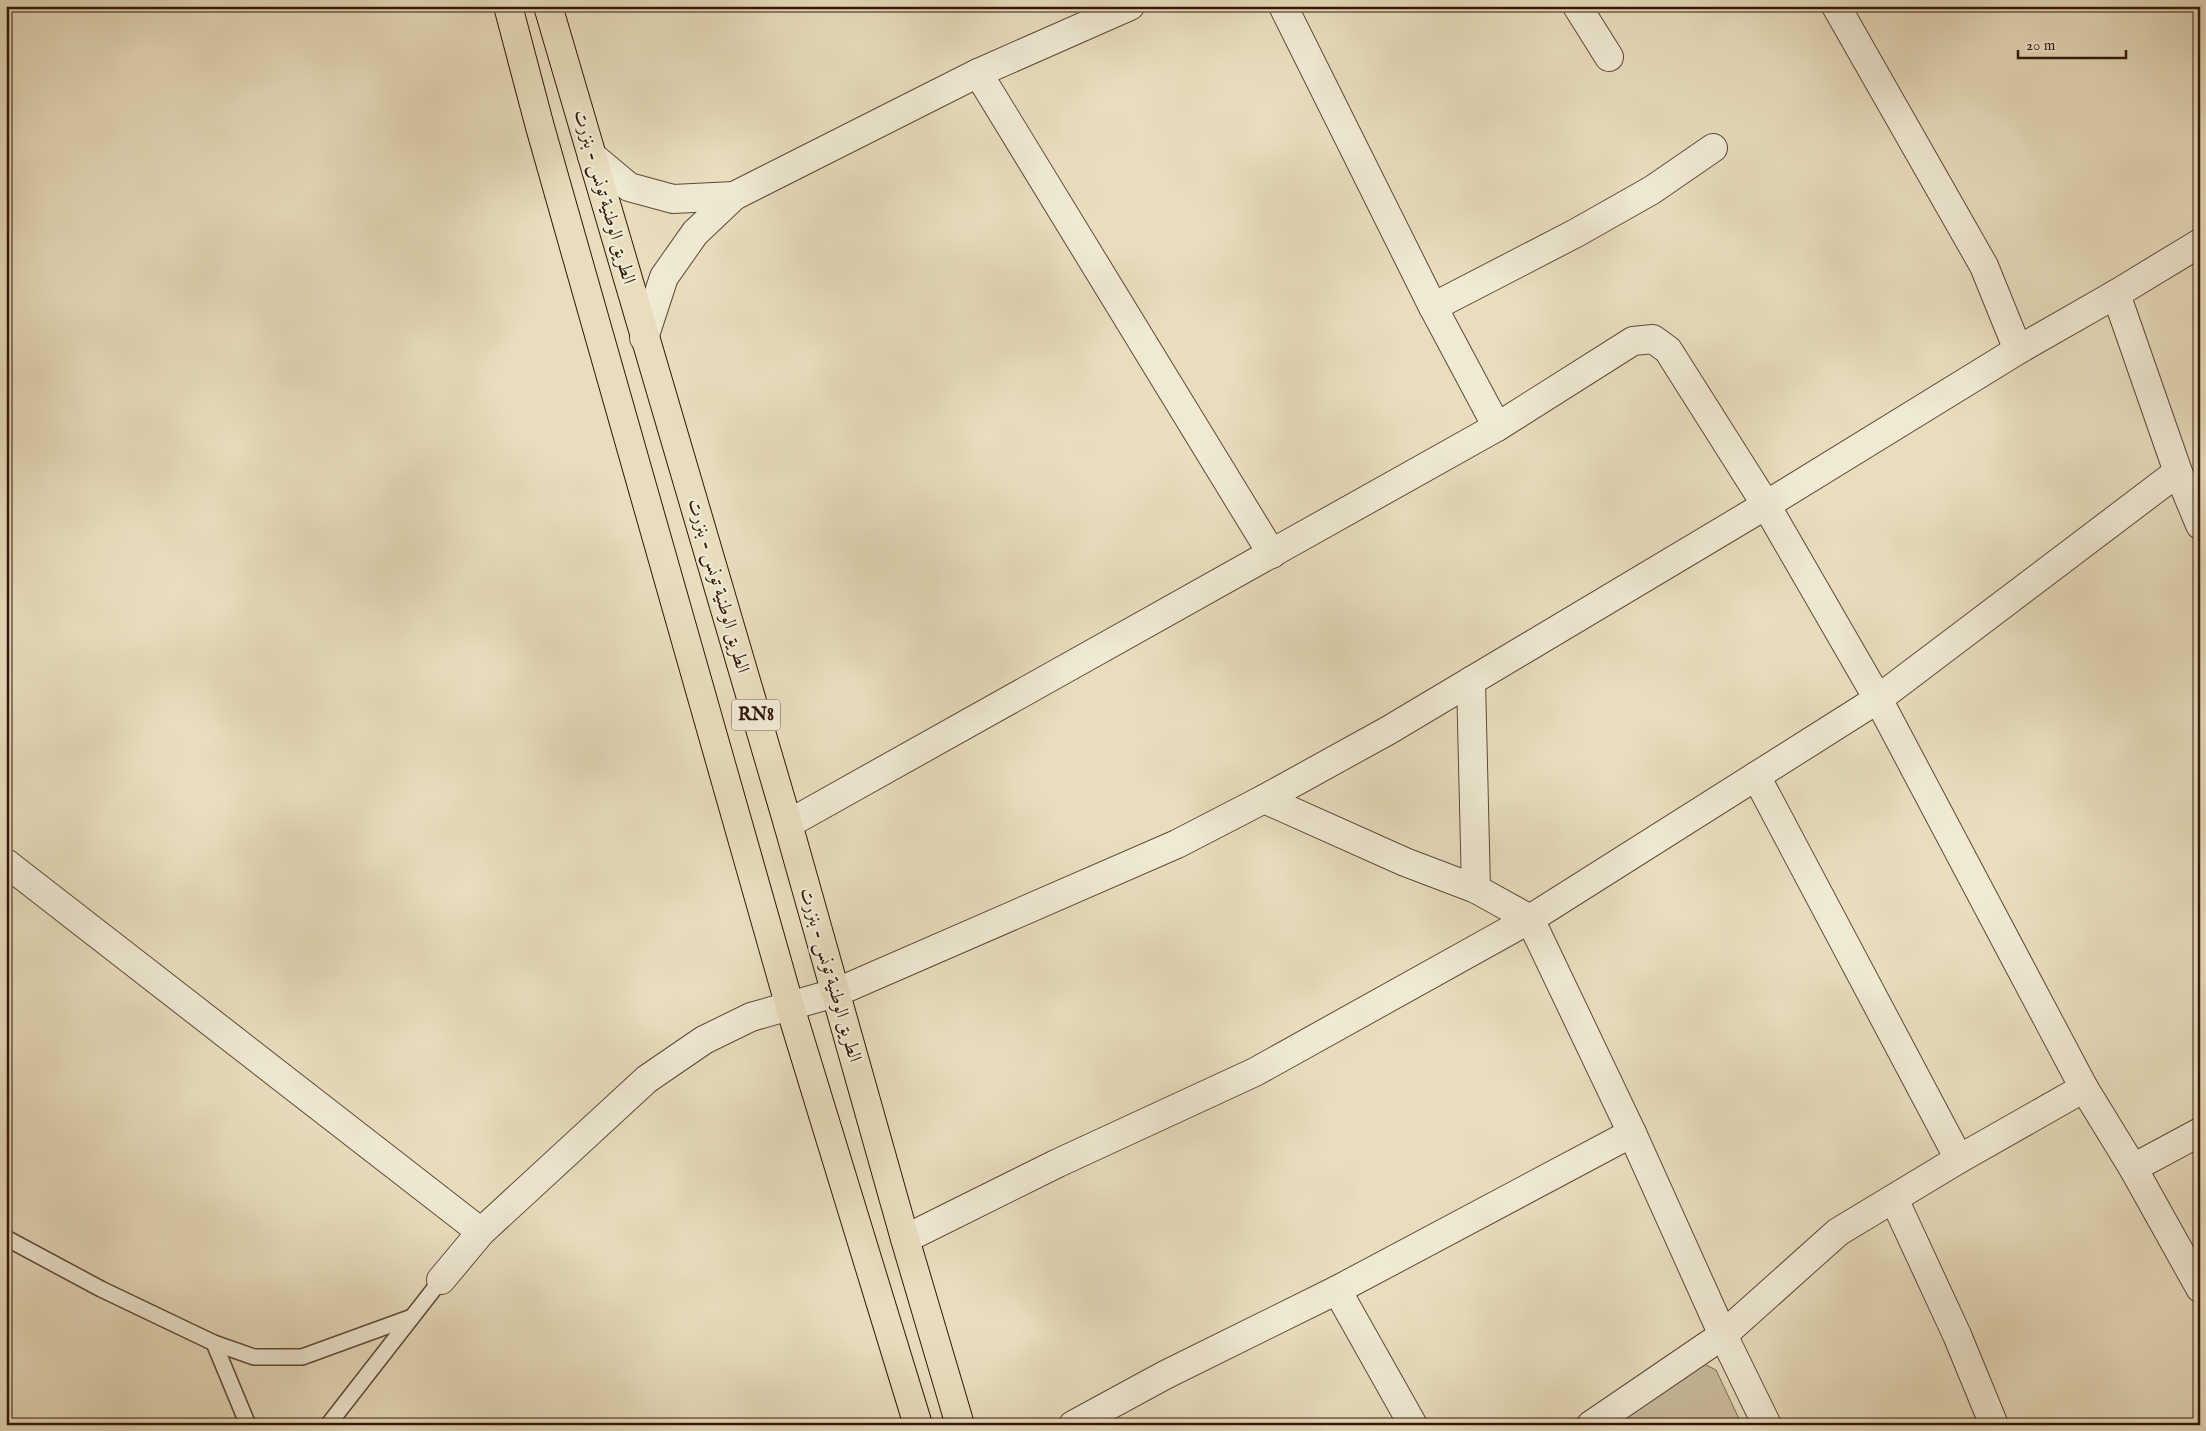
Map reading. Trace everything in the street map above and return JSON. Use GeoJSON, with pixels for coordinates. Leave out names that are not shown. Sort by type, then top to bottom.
{"type":"FeatureCollection","features":[{"type":"Feature","properties":{"kind":"main road","name":"RN8"},"geometry":{"type":"LineString","coordinates":[[508,6],[540,127],[790,1007],[918,1425]]}},
{"type":"Feature","properties":{"kind":"main road","name":"الطريق الوطنية تونس - بنزرت"},"geometry":{"type":"LineString","coordinates":[[548,6],[788,824],[905,1239],[960,1425]]}},
{"type":"Feature","properties":{"kind":"street"},"geometry":{"type":"LineString","coordinates":[[644,338],[664,277],[695,233],[734,196],[978,74],[1130,6]]}},
{"type":"Feature","properties":{"kind":"street"},"geometry":{"type":"LineString","coordinates":[[1283,6],[1433,307],[1497,427]]}},
{"type":"Feature","properties":{"kind":"street"},"geometry":{"type":"LineString","coordinates":[[1576,6],[1609,57]]}},
{"type":"Feature","properties":{"kind":"street"},"geometry":{"type":"LineString","coordinates":[[1836,6],[1984,266],[2018,350]]}},
{"type":"Feature","properties":{"kind":"street"},"geometry":{"type":"LineString","coordinates":[[978,74],[1272,554]]}},
{"type":"Feature","properties":{"kind":"street"},"geometry":{"type":"LineString","coordinates":[[1433,307],[1610,214],[1652,190],[1713,148]]}},
{"type":"Feature","properties":{"kind":"street"},"geometry":{"type":"LineString","coordinates":[[592,156],[629,187],[673,198],[734,196]]}},
{"type":"Feature","properties":{"kind":"street"},"geometry":{"type":"LineString","coordinates":[[441,1280],[481,1232],[647,1079],[704,1040],[751,1017],[835,993],[1177,844],[1264,799],[1389,730],[1766,505],[2018,350],[2200,243]]}},
{"type":"Feature","properties":{"kind":"street"},"geometry":{"type":"LineString","coordinates":[[2116,294],[2178,472],[2200,525]]}},
{"type":"Feature","properties":{"kind":"street"},"geometry":{"type":"LineString","coordinates":[[788,824],[1497,427],[1633,342],[1653,339],[1668,350],[1766,505],[1878,699],[2084,1088],[2133,1168],[2200,1288]]}},
{"type":"Feature","properties":{"kind":"street"},"geometry":{"type":"LineString","coordinates":[[905,1239],[1058,1163],[1255,1072],[1530,919],[1878,699],[2178,472]]}},
{"type":"Feature","properties":{"kind":"street"},"geometry":{"type":"LineString","coordinates":[[1471,681],[1476,889]]}},
{"type":"Feature","properties":{"kind":"street"},"geometry":{"type":"LineString","coordinates":[[1756,776],[1959,1159]]}},
{"type":"Feature","properties":{"kind":"street"},"geometry":{"type":"LineString","coordinates":[[1264,799],[1405,862],[1476,889],[1530,919],[1632,1133],[1723,1335],[1767,1425]]}},
{"type":"Feature","properties":{"kind":"street"},"geometry":{"type":"LineString","coordinates":[[6,863],[481,1232]]}},
{"type":"Feature","properties":{"kind":"street"},"geometry":{"type":"LineString","coordinates":[[1591,1425],[1723,1335],[1838,1232],[1959,1159],[2084,1088]]}},
{"type":"Feature","properties":{"kind":"street"},"geometry":{"type":"LineString","coordinates":[[2133,1168],[2200,1132]]}},
{"type":"Feature","properties":{"kind":"street"},"geometry":{"type":"LineString","coordinates":[[1073,1425],[1165,1375],[1337,1290],[1632,1133]]}},
{"type":"Feature","properties":{"kind":"street"},"geometry":{"type":"LineString","coordinates":[[1894,1199],[1957,1335],[1994,1425]]}},
{"type":"Feature","properties":{"kind":"street"},"geometry":{"type":"LineString","coordinates":[[1337,1290],[1413,1425]]}},
{"type":"Feature","properties":{"kind":"lane"},"geometry":{"type":"LineString","coordinates":[[6,1238],[100,1289],[214,1343],[254,1357],[302,1357],[412,1317]]}},
{"type":"Feature","properties":{"kind":"lane"},"geometry":{"type":"LineString","coordinates":[[328,1425],[441,1280]]}},
{"type":"Feature","properties":{"kind":"lane"},"geometry":{"type":"LineString","coordinates":[[214,1343],[248,1425]]}},
{"type":"Feature","properties":{"kind":"shaded area"},"geometry":{"type":"Polygon","coordinates":[[[1700,1362],[1716,1370],[1742,1425],[1607,1425],[1700,1362]]]}}]}
